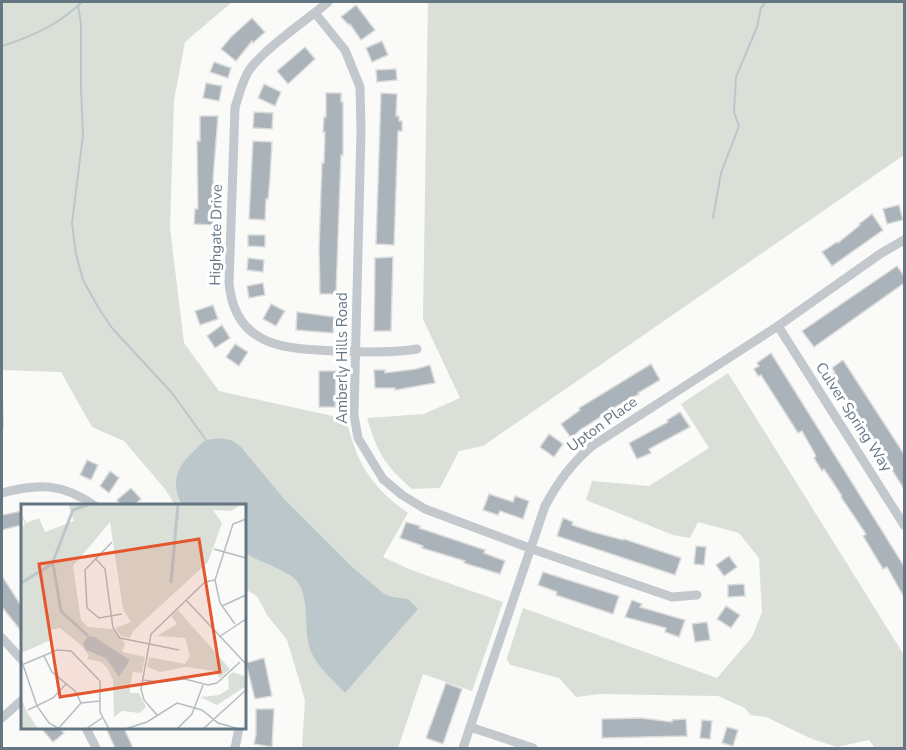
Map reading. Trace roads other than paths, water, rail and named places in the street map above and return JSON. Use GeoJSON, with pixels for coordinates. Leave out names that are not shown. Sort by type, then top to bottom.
{"type":"FeatureCollection","features":[{"type":"Feature","properties":{"kind":"street","name":"Highgate Drive"},"geometry":{"type":"LineString","coordinates":[[328,2],[248,72],[235,107],[230,297],[242,321],[251,331],[264,341],[283,348],[394,353],[417,349]]}},
{"type":"Feature","properties":{"kind":"street","name":"Amberly Hills Road"},"geometry":{"type":"LineString","coordinates":[[315,13],[345,50],[360,87],[361,153],[354,415],[358,438],[383,478],[402,495],[425,509],[532,549],[672,597],[698,595]]}},
{"type":"Feature","properties":{"kind":"street","name":"Upton Place"},"geometry":{"type":"LineString","coordinates":[[463,748],[545,506],[559,480],[573,462],[592,446],[904,240]]}},
{"type":"Feature","properties":{"kind":"street","name":"Culver Spring Way"},"geometry":{"type":"LineString","coordinates":[[777,326],[904,525]]}},
{"type":"Feature","properties":{"kind":"street"},"geometry":{"type":"LineString","coordinates":[[2,493],[25,487],[43,486],[71,492],[92,504]]}},
{"type":"Feature","properties":{"kind":"street"},"geometry":{"type":"LineString","coordinates":[[2,638],[21,659]]}},
{"type":"Feature","properties":{"kind":"street"},"geometry":{"type":"LineString","coordinates":[[2,718],[21,701]]}},
{"type":"Feature","properties":{"kind":"street"},"geometry":{"type":"LineString","coordinates":[[470,727],[533,748]]}},
{"type":"Feature","properties":{"kind":"street"},"geometry":{"type":"LineString","coordinates":[[86,729],[96,748]]}},
{"type":"Feature","properties":{"kind":"street"},"geometry":{"type":"LineString","coordinates":[[235,748],[239,729]]}},
{"type":"Feature","properties":{"kind":"waterway"},"geometry":{"type":"LineString","coordinates":[[2,46],[45,29],[82,2]]}},
{"type":"Feature","properties":{"kind":"waterway"},"geometry":{"type":"LineString","coordinates":[[713,218],[721,173],[739,126],[734,112],[736,77],[757,27],[761,8],[766,2]]}},
{"type":"Feature","properties":{"kind":"waterway"},"geometry":{"type":"LineString","coordinates":[[78,5],[81,24],[83,135],[72,223],[76,254],[83,280],[112,328],[172,393],[206,440]]}}]}
